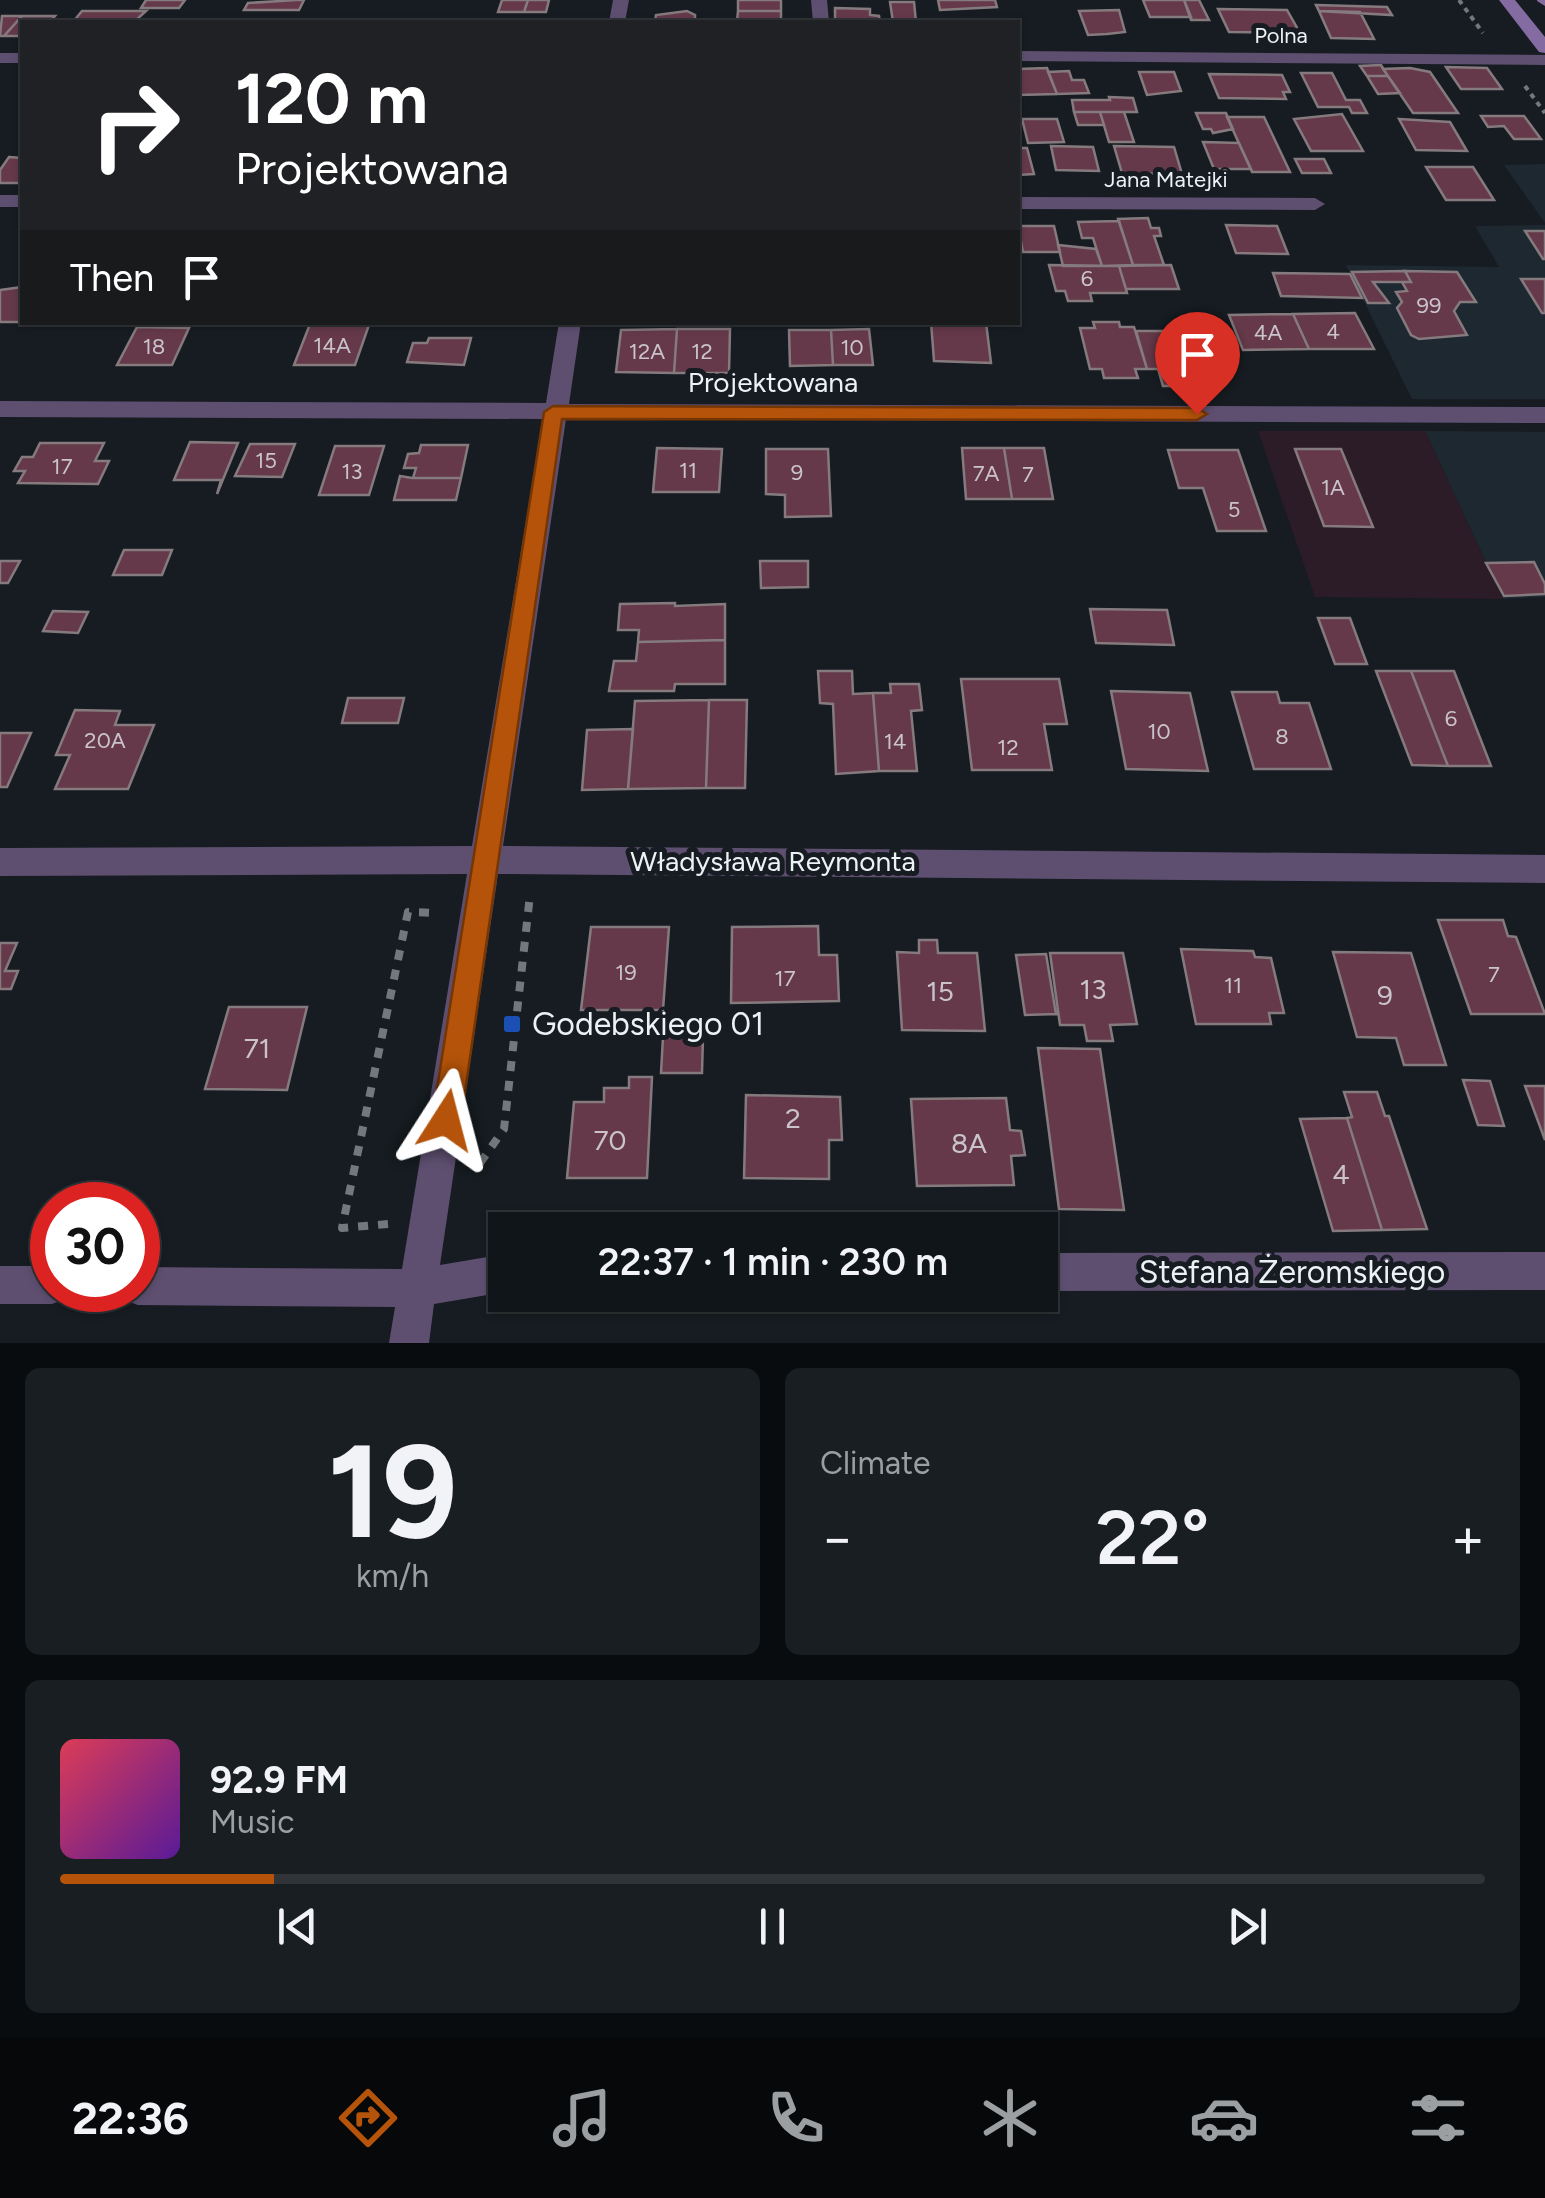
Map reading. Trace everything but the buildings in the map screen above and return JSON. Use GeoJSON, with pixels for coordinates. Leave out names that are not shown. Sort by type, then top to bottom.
{"type":"FeatureCollection","features":[{"type":"Feature","properties":{"kind":"main road"},"geometry":{"type":"LineString","coordinates":[[1508,0],[1545,48]]}},
{"type":"Feature","properties":{"kind":"street","name":"Polna"},"geometry":{"type":"LineString","coordinates":[[1020,56],[1545,60]]}},
{"type":"Feature","properties":{"kind":"street","name":"Jana Matejki"},"geometry":{"type":"LineString","coordinates":[[1020,203],[1315,204]]}},
{"type":"Feature","properties":{"kind":"street"},"geometry":{"type":"LineString","coordinates":[[408,1343],[569,325]]}},
{"type":"Feature","properties":{"kind":"street","name":"Projektowana"},"geometry":{"type":"LineString","coordinates":[[0,409],[1545,415]]}},
{"type":"Feature","properties":{"kind":"street","name":"Władysława Reymonta"},"geometry":{"type":"LineString","coordinates":[[0,862],[484,861],[1545,869]]}},
{"type":"Feature","properties":{"kind":"street","name":"Stefana Żeromskiego"},"geometry":{"type":"LineString","coordinates":[[1058,1272],[1545,1272]]}},
{"type":"Feature","properties":{"kind":"street"},"geometry":{"type":"LineString","coordinates":[[160,1286],[419,1288],[488,1277]]}},
{"type":"Feature","properties":{"kind":"street"},"geometry":{"type":"LineString","coordinates":[[0,1285],[30,1286]]}},
{"type":"Feature","properties":{"kind":"path"},"geometry":{"type":"LineString","coordinates":[[1459,0],[1488,38]]}},
{"type":"Feature","properties":{"kind":"shaded area"},"geometry":{"type":"Polygon","coordinates":[[[1545,164],[1545,223],[1504,165],[1545,164]]]}},
{"type":"Feature","properties":{"kind":"shaded area"},"geometry":{"type":"Polygon","coordinates":[[[1545,225],[1545,399],[1412,399],[1346,265],[1499,267],[1475,226],[1545,225]]]}},
{"type":"Feature","properties":{"kind":"shaded area"},"geometry":{"type":"Polygon","coordinates":[[[1258,431],[1425,431],[1503,599],[1315,597],[1258,431]]]}},
{"type":"Feature","properties":{"kind":"shaded area"},"geometry":{"type":"Polygon","coordinates":[[[1425,431],[1545,432],[1545,597],[1503,599],[1425,431]]]}},
{"type":"Feature","properties":{"kind":"place","name":"Godebskiego 01"},"geometry":{"type":"Point","coordinates":[512,1024]}},
{"type":"Feature","properties":{"kind":"route"},"geometry":{"type":"LineString","coordinates":[[446,1120],[553,412],[1197,414]]}}]}
